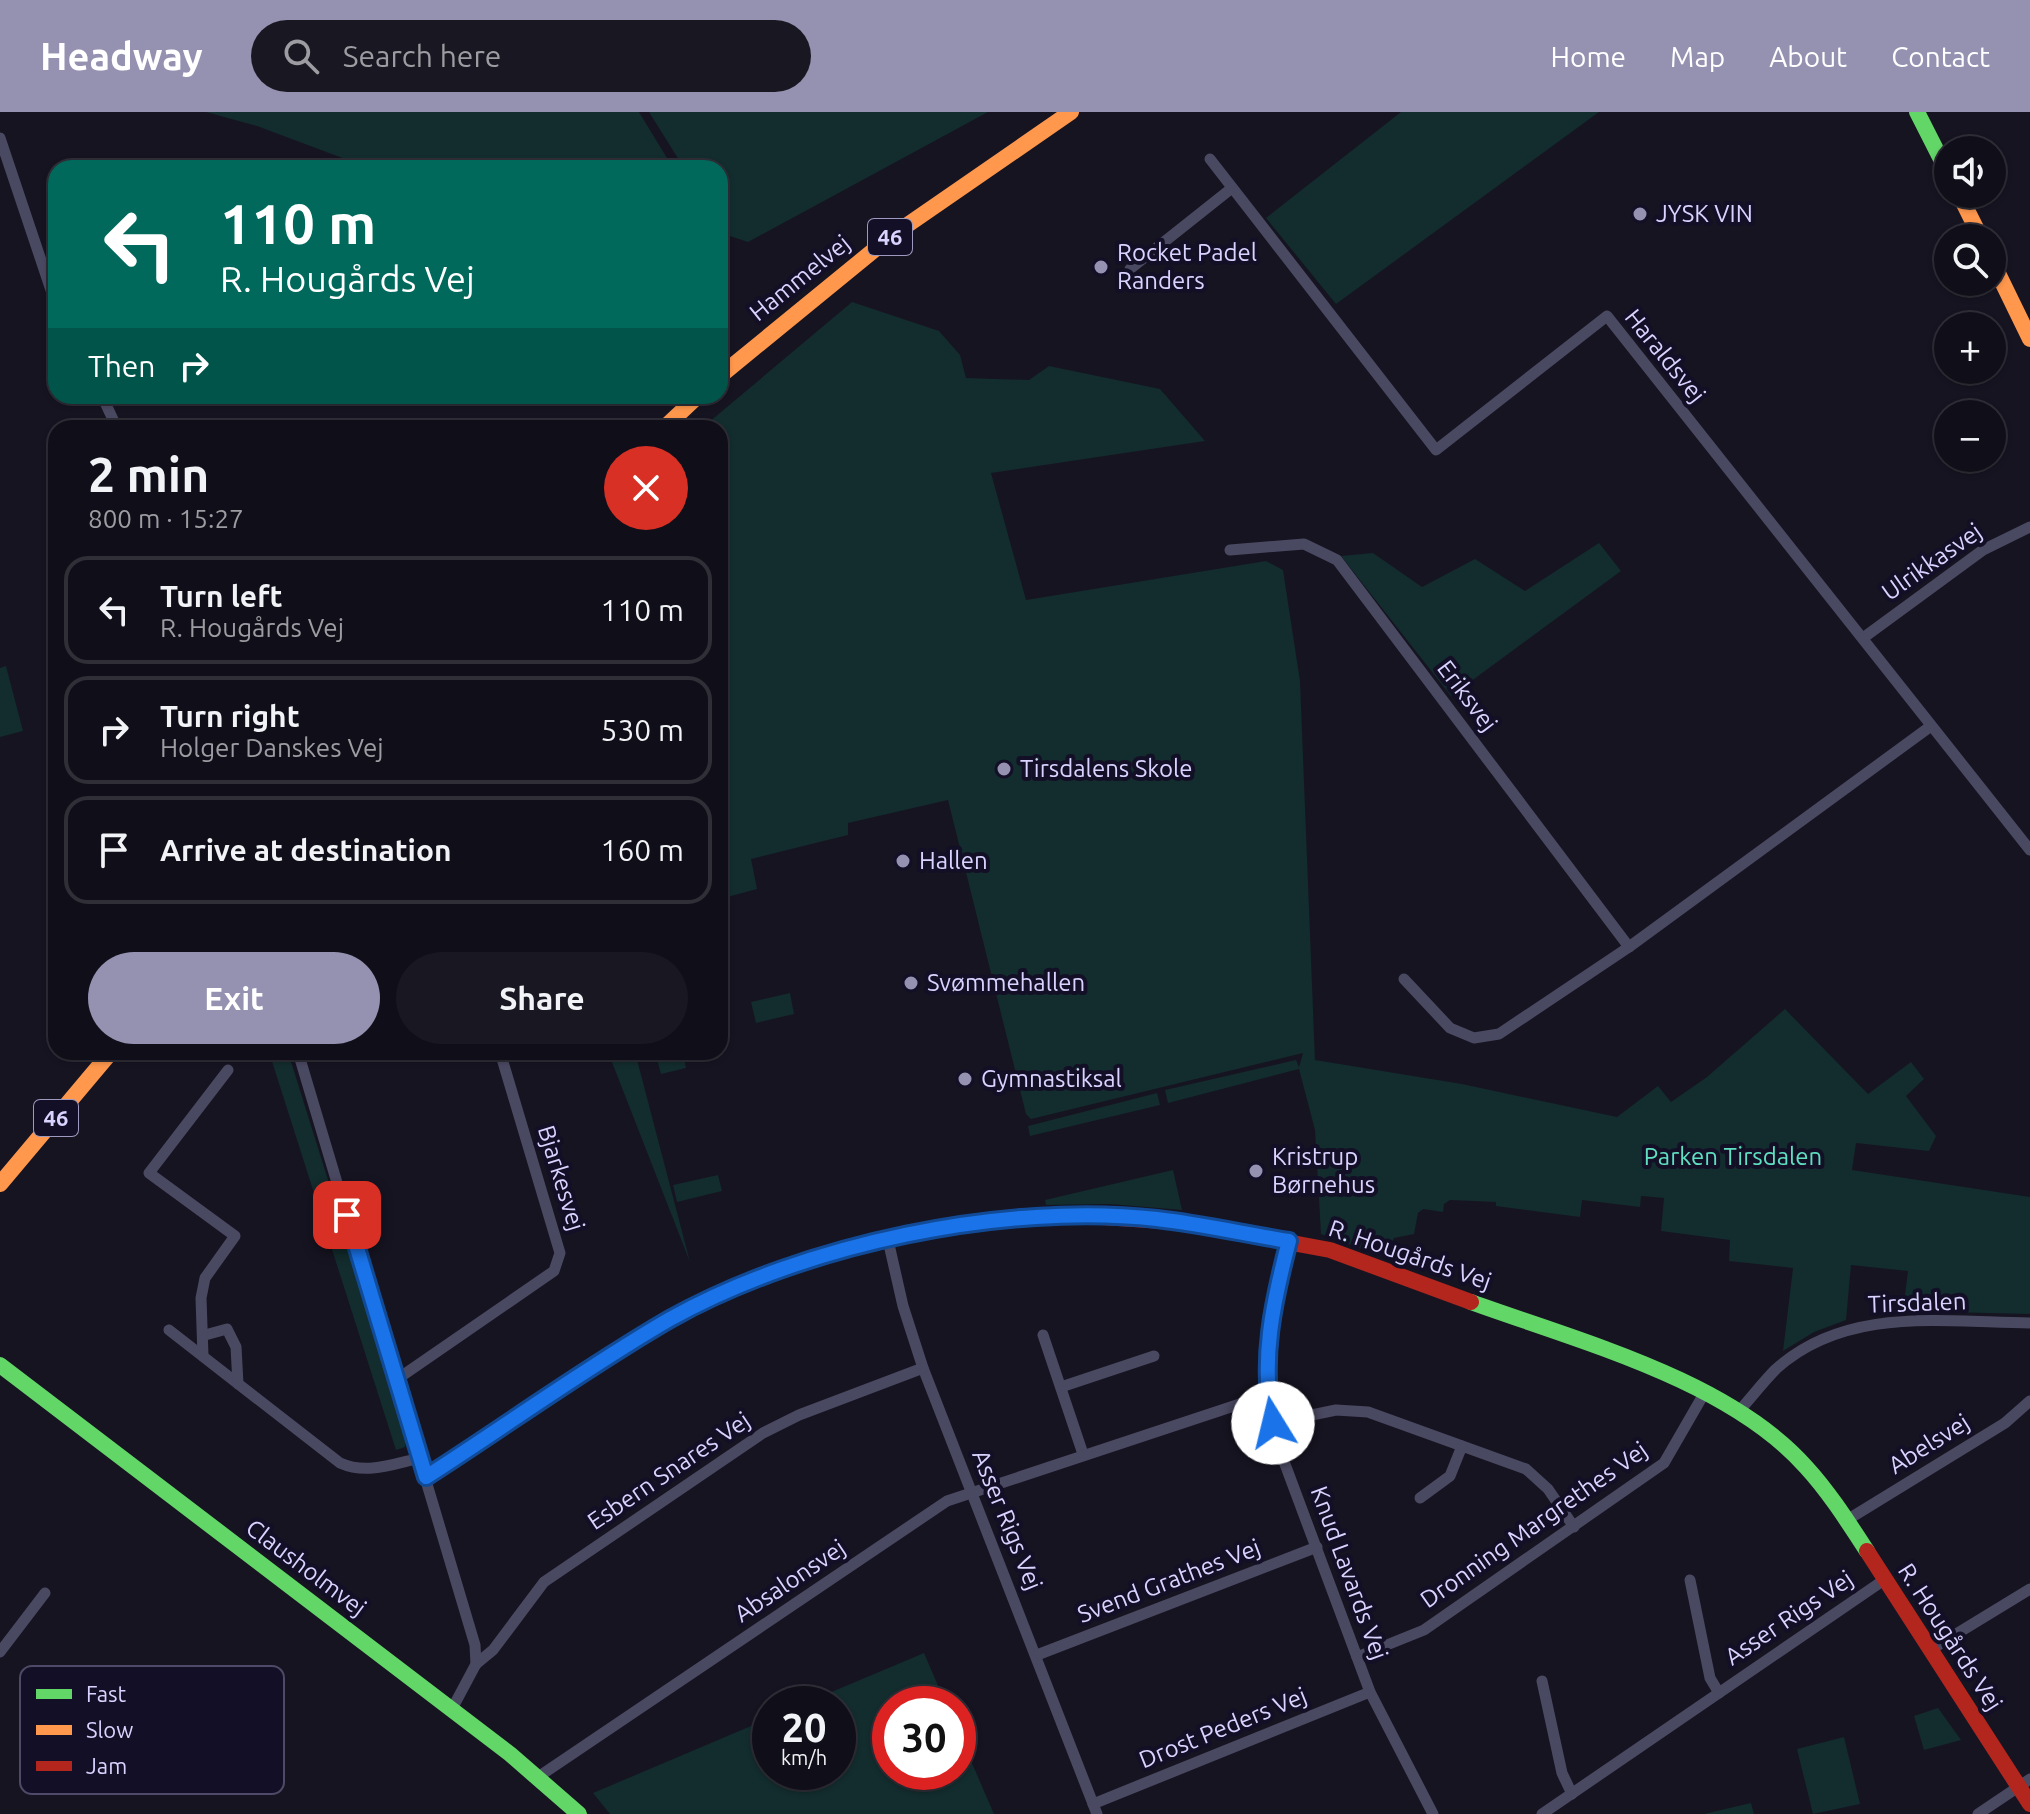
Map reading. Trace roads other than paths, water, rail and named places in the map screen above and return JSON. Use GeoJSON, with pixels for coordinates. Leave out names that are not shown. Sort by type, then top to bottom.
{"type":"FeatureCollection","features":[{"type":"Feature","properties":{"kind":"main road","name":"Hammelvej"},"geometry":{"type":"LineString","coordinates":[[728,369],[839,276],[929,208],[1071,112]]}},
{"type":"Feature","properties":{"kind":"main road"},"geometry":{"type":"LineString","coordinates":[[1917,112],[1934,145]]}},
{"type":"Feature","properties":{"kind":"main road"},"geometry":{"type":"LineString","coordinates":[[2006,290],[2030,339]]}},
{"type":"Feature","properties":{"kind":"main road"},"geometry":{"type":"LineString","coordinates":[[672,420],[690,404]]}},
{"type":"Feature","properties":{"kind":"main road","name":"46"},"geometry":{"type":"LineString","coordinates":[[0,1184],[104,1060]]}},
{"type":"Feature","properties":{"kind":"main road","name":"R. Hougårds Vej"},"geometry":{"type":"LineString","coordinates":[[426,1477],[671,1319],[797,1264],[974,1222],[1089,1215],[1157,1219],[1289,1241],[1330,1250],[1682,1379],[1739,1411],[1805,1465],[1847,1520],[1930,1650],[2024,1783],[2030,1804]]}},
{"type":"Feature","properties":{"kind":"main road","name":"Clausholmvej"},"geometry":{"type":"LineString","coordinates":[[0,1365],[452,1709],[579,1814]]}},
{"type":"Feature","properties":{"kind":"street"},"geometry":{"type":"LineString","coordinates":[[0,138],[48,281]]}},
{"type":"Feature","properties":{"kind":"street","name":"Haraldsvej"},"geometry":{"type":"LineString","coordinates":[[1210,159],[1436,450],[1607,316],[2030,850]]}},
{"type":"Feature","properties":{"kind":"street"},"geometry":{"type":"LineString","coordinates":[[1130,269],[1232,188]]}},
{"type":"Feature","properties":{"kind":"street","name":"Ulrikkasvej"},"geometry":{"type":"LineString","coordinates":[[1863,638],[1983,550],[2030,527]]}},
{"type":"Feature","properties":{"kind":"street","name":"Eriksvej"},"geometry":{"type":"LineString","coordinates":[[1230,550],[1304,544],[1337,560],[1629,947]]}},
{"type":"Feature","properties":{"kind":"street"},"geometry":{"type":"LineString","coordinates":[[1404,979],[1450,1028],[1474,1038],[1499,1034],[1629,947],[1931,726]]}},
{"type":"Feature","properties":{"kind":"street"},"geometry":{"type":"LineString","coordinates":[[300,1060],[475,1645],[476,1664]]}},
{"type":"Feature","properties":{"kind":"street","name":"Bjarkesvej"},"geometry":{"type":"LineString","coordinates":[[396,1380],[554,1271],[560,1253],[502,1060]]}},
{"type":"Feature","properties":{"kind":"street"},"geometry":{"type":"LineString","coordinates":[[203,1356],[205,1335],[201,1298],[205,1278],[235,1236],[149,1173],[228,1070]]}},
{"type":"Feature","properties":{"kind":"street","name":"Asser Rigs Vej"},"geometry":{"type":"LineString","coordinates":[[888,1240],[903,1306],[923,1368],[1095,1809]]}},
{"type":"Feature","properties":{"kind":"street","name":"Knud Lavards Vej"},"geometry":{"type":"LineString","coordinates":[[1289,1241],[1270,1315],[1267,1395],[1273,1423],[1282,1456],[1370,1692],[1433,1814]]}},
{"type":"Feature","properties":{"kind":"street","name":"Tirsdalen"},"geometry":{"type":"LineString","coordinates":[[1739,1411],[1775,1370],[1805,1347],[1844,1329],[1880,1321],[2030,1323]]}},
{"type":"Feature","properties":{"kind":"street"},"geometry":{"type":"LineString","coordinates":[[205,1335],[218,1329],[227,1329],[233,1335],[238,1384]]}},
{"type":"Feature","properties":{"kind":"street"},"geometry":{"type":"LineString","coordinates":[[169,1330],[340,1463],[356,1470],[420,1458]]}},
{"type":"Feature","properties":{"kind":"street"},"geometry":{"type":"LineString","coordinates":[[1043,1335],[1083,1454]]}},
{"type":"Feature","properties":{"kind":"street"},"geometry":{"type":"LineString","coordinates":[[1061,1387],[1154,1356]]}},
{"type":"Feature","properties":{"kind":"street","name":"Esbern Snares Vej"},"geometry":{"type":"LineString","coordinates":[[452,1709],[476,1664],[493,1650],[544,1582],[763,1433],[799,1415],[923,1368]]}},
{"type":"Feature","properties":{"kind":"street","name":"Dronning Margrethes Vej"},"geometry":{"type":"LineString","coordinates":[[1357,1657],[1424,1630],[1664,1463],[1705,1392]]}},
{"type":"Feature","properties":{"kind":"street","name":"Absalonsvej"},"geometry":{"type":"LineString","coordinates":[[538,1777],[947,1501],[1267,1395]]}},
{"type":"Feature","properties":{"kind":"street","name":"Abelsvej"},"geometry":{"type":"LineString","coordinates":[[1847,1520],[2005,1423],[2030,1401]]}},
{"type":"Feature","properties":{"kind":"street"},"geometry":{"type":"LineString","coordinates":[[1273,1423],[1336,1410],[1368,1412],[1526,1469],[1548,1489],[1574,1527]]}},
{"type":"Feature","properties":{"kind":"street"},"geometry":{"type":"LineString","coordinates":[[1420,1498],[1450,1476],[1462,1446]]}},
{"type":"Feature","properties":{"kind":"street","name":"Svend Grathes Vej"},"geometry":{"type":"LineString","coordinates":[[1037,1655],[1317,1547]]}},
{"type":"Feature","properties":{"kind":"street","name":"Asser Rigs Vej"},"geometry":{"type":"LineString","coordinates":[[1690,1580],[1710,1678],[1719,1693]]}},
{"type":"Feature","properties":{"kind":"street","name":"Asser Rigs Vej"},"geometry":{"type":"LineString","coordinates":[[1542,1814],[1884,1580]]}},
{"type":"Feature","properties":{"kind":"street"},"geometry":{"type":"LineString","coordinates":[[1930,1650],[2030,1589]]}},
{"type":"Feature","properties":{"kind":"street"},"geometry":{"type":"LineString","coordinates":[[0,1652],[45,1593]]}},
{"type":"Feature","properties":{"kind":"street"},"geometry":{"type":"LineString","coordinates":[[1542,1681],[1562,1773],[1572,1794]]}},
{"type":"Feature","properties":{"kind":"street","name":"Drost Peders Vej"},"geometry":{"type":"LineString","coordinates":[[1095,1809],[1370,1692]]}},
{"type":"Feature","properties":{"kind":"street"},"geometry":{"type":"LineString","coordinates":[[1978,1814],[2024,1783]]}},
{"type":"Feature","properties":{"kind":"place","name":"JYSK VIN"},"geometry":{"type":"Point","coordinates":[1640,214]}},
{"type":"Feature","properties":{"kind":"place","name":"Rocket Padel Randers"},"geometry":{"type":"Point","coordinates":[1101,267]}},
{"type":"Feature","properties":{"kind":"place","name":"Tirsdalens Skole"},"geometry":{"type":"Point","coordinates":[1004,769]}},
{"type":"Feature","properties":{"kind":"place","name":"Hallen"},"geometry":{"type":"Point","coordinates":[903,861]}},
{"type":"Feature","properties":{"kind":"place","name":"Svømmehallen"},"geometry":{"type":"Point","coordinates":[911,983]}},
{"type":"Feature","properties":{"kind":"place","name":"Gymnastiksal"},"geometry":{"type":"Point","coordinates":[965,1079]}},
{"type":"Feature","properties":{"kind":"place","name":"Kristrup Børnehus"},"geometry":{"type":"Point","coordinates":[1256,1171]}},
{"type":"Feature","properties":{"kind":"park label","name":"Parken Tirsdalen"},"geometry":{"type":"Point","coordinates":[1733,1157]}}]}
